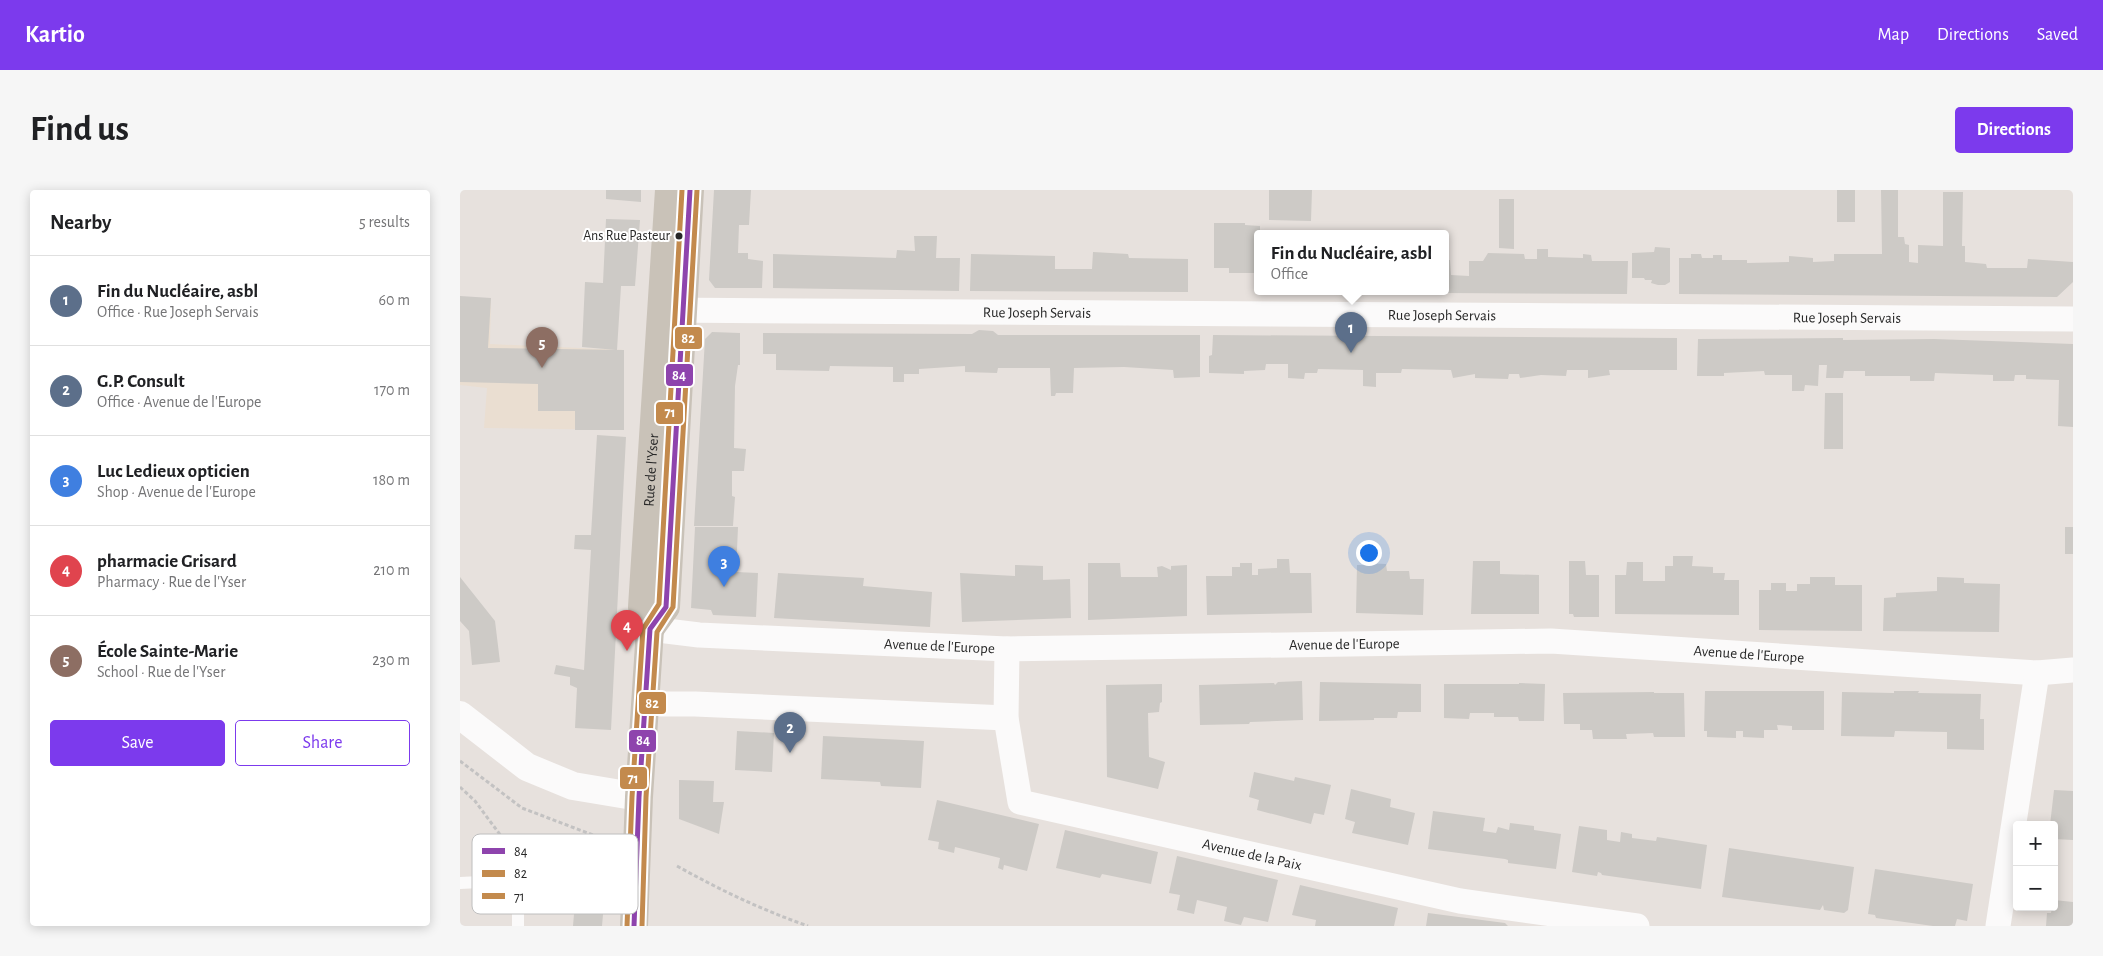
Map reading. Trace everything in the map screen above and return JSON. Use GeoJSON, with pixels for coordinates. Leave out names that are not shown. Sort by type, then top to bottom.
{"type":"FeatureCollection","features":[{"type":"Feature","properties":{"kind":"main road","name":"Rue de l'Yser"},"geometry":{"type":"LineString","coordinates":[[650,629],[666,607],[673,310],[669,190]]}},
{"type":"Feature","properties":{"kind":"main road","name":"Rue de l'Yser"},"geometry":{"type":"LineString","coordinates":[[673,310],[690,190]]}},
{"type":"Feature","properties":{"kind":"main road"},"geometry":{"type":"LineString","coordinates":[[638,834],[650,629]]}},
{"type":"Feature","properties":{"kind":"street","name":"Rue Joseph Servais"},"geometry":{"type":"LineString","coordinates":[[673,310],[2073,319]]}},
{"type":"Feature","properties":{"kind":"street","name":"Avenue de l'Europe"},"geometry":{"type":"LineString","coordinates":[[650,629],[699,635],[1007,649],[1550,641],[2037,673],[2073,670]]}},
{"type":"Feature","properties":{"kind":"street","name":"Avenue de la Paix"},"geometry":{"type":"LineString","coordinates":[[1007,649],[1006,718],[1020,802],[1460,901],[1637,926]]}},
{"type":"Feature","properties":{"kind":"street"},"geometry":{"type":"LineString","coordinates":[[1998,926],[2037,673]]}},
{"type":"Feature","properties":{"kind":"street"},"geometry":{"type":"LineString","coordinates":[[647,704],[695,704],[1006,718]]}},
{"type":"Feature","properties":{"kind":"street"},"geometry":{"type":"LineString","coordinates":[[460,715],[528,767],[573,786],[639,797]]}},
{"type":"Feature","properties":{"kind":"path"},"geometry":{"type":"LineString","coordinates":[[460,762],[522,808],[590,834]]}},
{"type":"Feature","properties":{"kind":"path"},"geometry":{"type":"LineString","coordinates":[[460,787],[474,801],[499,834]]}},
{"type":"Feature","properties":{"kind":"path"},"geometry":{"type":"LineString","coordinates":[[677,866],[738,899],[772,914],[808,926]]}},
{"type":"Feature","properties":{"kind":"shaded area"},"geometry":{"type":"Polygon","coordinates":[[[460,298],[491,298],[490,344],[624,350],[624,430],[484,428],[487,388],[460,385],[460,298]]]}},
{"type":"Feature","properties":{"kind":"building"},"geometry":{"type":"Polygon","coordinates":[[[606,190],[641,190],[641,202],[606,199],[606,190]]]}},
{"type":"Feature","properties":{"kind":"building"},"geometry":{"type":"Polygon","coordinates":[[[714,190],[751,190],[749,225],[739,225],[738,253],[748,253],[748,259],[763,261],[762,288],[715,288],[709,280],[714,190]]]}},
{"type":"Feature","properties":{"kind":"building"},"geometry":{"type":"Polygon","coordinates":[[[1269,190],[1312,190],[1311,221],[1269,220],[1269,190]]]}},
{"type":"Feature","properties":{"kind":"building"},"geometry":{"type":"Polygon","coordinates":[[[1837,190],[1855,190],[1855,222],[1837,222],[1837,190]]]}},
{"type":"Feature","properties":{"kind":"building"},"geometry":{"type":"Polygon","coordinates":[[[1881,190],[1898,190],[1898,237],[1904,237],[1905,244],[1909,245],[1909,262],[1918,263],[1918,245],[1943,246],[1943,192],[1963,192],[1962,246],[1965,246],[1965,262],[1986,264],[1987,268],[2027,268],[2028,259],[2073,262],[2073,282],[2057,297],[1679,294],[1679,258],[1691,258],[1691,254],[1701,254],[1702,258],[1713,258],[1713,255],[1722,255],[1722,260],[1747,260],[1747,263],[1789,262],[1789,256],[1813,258],[1813,262],[1834,261],[1834,254],[1882,254],[1881,190]]]}},
{"type":"Feature","properties":{"kind":"building"},"geometry":{"type":"Polygon","coordinates":[[[1499,199],[1514,199],[1514,249],[1499,248],[1499,199]]]}},
{"type":"Feature","properties":{"kind":"building"},"geometry":{"type":"Polygon","coordinates":[[[606,219],[640,220],[635,286],[621,286],[617,350],[582,347],[585,282],[603,283],[606,219]]]}},
{"type":"Feature","properties":{"kind":"building"},"geometry":{"type":"Polygon","coordinates":[[[1214,223],[1245,223],[1245,225],[1260,226],[1260,230],[1254,230],[1254,273],[1229,273],[1229,268],[1214,268],[1214,223]]]}},
{"type":"Feature","properties":{"kind":"building"},"geometry":{"type":"Polygon","coordinates":[[[914,236],[937,236],[936,258],[960,258],[959,291],[773,288],[773,254],[896,258],[897,250],[915,251],[914,236]]]}},
{"type":"Feature","properties":{"kind":"building"},"geometry":{"type":"Polygon","coordinates":[[[1655,247],[1670,248],[1670,282],[1665,285],[1651,283],[1652,280],[1645,280],[1644,278],[1632,278],[1632,253],[1654,252],[1655,247]]]}},
{"type":"Feature","properties":{"kind":"building"},"geometry":{"type":"Polygon","coordinates":[[[1537,249],[1548,249],[1548,257],[1583,258],[1583,254],[1591,255],[1592,261],[1628,261],[1627,294],[1449,293],[1449,260],[1451,275],[1469,276],[1469,261],[1483,261],[1488,253],[1524,254],[1525,259],[1537,259],[1537,249]]]}},
{"type":"Feature","properties":{"kind":"building"},"geometry":{"type":"Polygon","coordinates":[[[1093,252],[1128,254],[1129,258],[1188,259],[1188,292],[970,291],[971,254],[1055,256],[1055,269],[1092,269],[1093,252]]]}},
{"type":"Feature","properties":{"kind":"building"},"geometry":{"type":"Polygon","coordinates":[[[460,296],[491,298],[488,348],[624,350],[624,430],[575,430],[575,411],[538,411],[538,384],[460,382],[460,296]]]}},
{"type":"Feature","properties":{"kind":"building"},"geometry":{"type":"Polygon","coordinates":[[[979,330],[993,331],[998,335],[1200,335],[1200,377],[1174,378],[1173,370],[1124,367],[1074,368],[1073,393],[1056,393],[1055,396],[1051,396],[1050,368],[998,368],[997,373],[965,372],[965,366],[919,369],[919,374],[904,374],[904,382],[893,382],[893,367],[830,366],[829,371],[776,370],[776,354],[763,354],[763,333],[972,334],[979,330]]]}},
{"type":"Feature","properties":{"kind":"building"},"geometry":{"type":"Polygon","coordinates":[[[712,332],[740,333],[740,365],[738,365],[735,386],[734,448],[746,449],[744,471],[732,471],[732,496],[735,497],[733,526],[694,526],[705,339],[712,332]]]}},
{"type":"Feature","properties":{"kind":"building"},"geometry":{"type":"Polygon","coordinates":[[[1213,335],[1677,338],[1677,370],[1609,370],[1610,375],[1588,378],[1588,370],[1567,370],[1566,376],[1541,375],[1520,378],[1519,374],[1509,374],[1508,379],[1475,378],[1475,374],[1453,378],[1451,370],[1402,369],[1401,373],[1376,373],[1376,387],[1363,386],[1363,370],[1318,369],[1317,373],[1305,373],[1304,379],[1288,378],[1288,364],[1266,364],[1265,370],[1244,371],[1244,374],[1209,373],[1209,356],[1212,355],[1213,335]]]}},
{"type":"Feature","properties":{"kind":"building"},"geometry":{"type":"Polygon","coordinates":[[[1843,338],[1843,340],[1934,339],[2073,344],[2073,427],[2058,426],[2059,380],[2026,379],[2026,375],[2015,375],[2014,381],[1993,381],[1993,375],[1935,373],[1934,381],[1910,381],[1910,376],[1865,376],[1865,371],[1844,371],[1843,378],[1826,378],[1827,365],[1819,365],[1818,386],[1805,385],[1804,391],[1792,391],[1792,375],[1765,375],[1764,371],[1724,373],[1724,376],[1697,376],[1698,339],[1843,338]]]}},
{"type":"Feature","properties":{"kind":"building"},"geometry":{"type":"Polygon","coordinates":[[[1825,393],[1843,393],[1843,449],[1824,449],[1825,393]]]}},
{"type":"Feature","properties":{"kind":"building"},"geometry":{"type":"Polygon","coordinates":[[[597,435],[626,437],[611,730],[575,728],[577,688],[570,685],[570,677],[554,674],[556,665],[584,670],[591,550],[574,549],[575,535],[591,535],[597,435]]]}},
{"type":"Feature","properties":{"kind":"building"},"geometry":{"type":"Polygon","coordinates":[[[695,527],[738,527],[736,572],[758,573],[756,617],[713,615],[711,610],[691,608],[695,527]]]}},
{"type":"Feature","properties":{"kind":"building"},"geometry":{"type":"Polygon","coordinates":[[[2065,527],[2073,527],[2073,554],[2065,554],[2065,527]]]}},
{"type":"Feature","properties":{"kind":"building"},"geometry":{"type":"Polygon","coordinates":[[[1673,556],[1693,556],[1692,566],[1713,567],[1713,573],[1725,573],[1724,580],[1739,580],[1739,615],[1615,614],[1615,575],[1626,575],[1627,562],[1643,562],[1643,581],[1665,581],[1665,566],[1673,566],[1673,556]]]}},
{"type":"Feature","properties":{"kind":"building"},"geometry":{"type":"Polygon","coordinates":[[[1277,559],[1289,559],[1290,573],[1311,573],[1312,613],[1207,615],[1206,576],[1232,576],[1232,567],[1240,567],[1240,563],[1252,563],[1252,575],[1258,575],[1258,569],[1277,568],[1277,559]]]}},
{"type":"Feature","properties":{"kind":"building"},"geometry":{"type":"Polygon","coordinates":[[[1473,561],[1500,561],[1500,574],[1539,575],[1539,614],[1471,614],[1473,561]]]}},
{"type":"Feature","properties":{"kind":"building"},"geometry":{"type":"Polygon","coordinates":[[[1569,561],[1585,561],[1586,575],[1599,575],[1599,617],[1574,617],[1573,614],[1569,614],[1569,561]]]}},
{"type":"Feature","properties":{"kind":"building"},"geometry":{"type":"Polygon","coordinates":[[[1088,563],[1120,563],[1121,577],[1158,577],[1157,567],[1162,566],[1171,570],[1171,566],[1187,565],[1187,616],[1088,620],[1088,563]]]}},
{"type":"Feature","properties":{"kind":"building"},"geometry":{"type":"Polygon","coordinates":[[[1363,563],[1386,564],[1387,571],[1409,571],[1410,579],[1424,579],[1423,615],[1356,613],[1357,565],[1363,565],[1363,563]]]}},
{"type":"Feature","properties":{"kind":"building"},"geometry":{"type":"Polygon","coordinates":[[[1015,565],[1043,566],[1043,580],[1070,579],[1071,618],[962,622],[960,573],[1015,576],[1015,565]]]}},
{"type":"Feature","properties":{"kind":"building"},"geometry":{"type":"Polygon","coordinates":[[[778,573],[864,578],[863,586],[932,592],[930,627],[774,618],[778,573]]]}},
{"type":"Feature","properties":{"kind":"building"},"geometry":{"type":"Polygon","coordinates":[[[460,577],[495,621],[500,662],[472,665],[469,631],[460,621],[460,577]]]}},
{"type":"Feature","properties":{"kind":"building"},"geometry":{"type":"Polygon","coordinates":[[[1810,577],[1835,577],[1835,585],[1862,585],[1862,631],[1759,630],[1759,590],[1771,590],[1771,583],[1786,583],[1786,591],[1797,591],[1797,584],[1810,584],[1810,577]]]}},
{"type":"Feature","properties":{"kind":"building"},"geometry":{"type":"Polygon","coordinates":[[[1937,577],[1964,578],[1964,583],[2000,584],[1999,632],[1883,631],[1884,598],[1896,597],[1896,593],[1937,591],[1937,577]]]}},
{"type":"Feature","properties":{"kind":"building"},"geometry":{"type":"Polygon","coordinates":[[[1302,681],[1303,720],[1200,725],[1199,685],[1274,683],[1275,685],[1278,682],[1302,681]]]}},
{"type":"Feature","properties":{"kind":"building"},"geometry":{"type":"Polygon","coordinates":[[[1320,682],[1421,684],[1421,712],[1398,712],[1397,718],[1319,721],[1320,682]]]}},
{"type":"Feature","properties":{"kind":"building"},"geometry":{"type":"Polygon","coordinates":[[[1162,684],[1162,702],[1160,703],[1159,712],[1148,713],[1149,757],[1165,762],[1158,789],[1107,777],[1106,685],[1162,684]]]}},
{"type":"Feature","properties":{"kind":"building"},"geometry":{"type":"Polygon","coordinates":[[[1444,684],[1545,684],[1544,721],[1519,721],[1518,717],[1494,717],[1494,713],[1470,713],[1469,719],[1444,718],[1444,684]]]}},
{"type":"Feature","properties":{"kind":"building"},"geometry":{"type":"Polygon","coordinates":[[[1705,691],[1824,691],[1824,730],[1792,730],[1792,726],[1777,725],[1778,730],[1764,730],[1764,738],[1743,737],[1743,731],[1736,731],[1736,738],[1707,737],[1707,731],[1704,731],[1705,691]]]}},
{"type":"Feature","properties":{"kind":"building"},"geometry":{"type":"Polygon","coordinates":[[[1894,691],[1981,694],[1980,719],[1984,719],[1984,750],[1947,749],[1947,732],[1895,731],[1894,737],[1841,736],[1842,692],[1894,693],[1894,691]]]}},
{"type":"Feature","properties":{"kind":"building"},"geometry":{"type":"Polygon","coordinates":[[[1563,693],[1684,693],[1685,737],[1654,737],[1653,733],[1626,734],[1627,739],[1593,739],[1592,730],[1580,730],[1580,724],[1564,724],[1563,693]]]}},
{"type":"Feature","properties":{"kind":"building"},"geometry":{"type":"Polygon","coordinates":[[[737,731],[774,733],[772,772],[735,770],[737,731]]]}},
{"type":"Feature","properties":{"kind":"building"},"geometry":{"type":"Polygon","coordinates":[[[823,736],[924,741],[921,788],[881,786],[880,782],[821,779],[823,736]]]}},
{"type":"Feature","properties":{"kind":"building"},"geometry":{"type":"Polygon","coordinates":[[[1254,772],[1294,781],[1295,777],[1331,785],[1324,815],[1314,813],[1311,824],[1257,810],[1259,800],[1249,797],[1254,772]]]}},
{"type":"Feature","properties":{"kind":"building"},"geometry":{"type":"Polygon","coordinates":[[[679,780],[714,781],[713,802],[724,802],[719,834],[679,819],[679,780]]]}},
{"type":"Feature","properties":{"kind":"building"},"geometry":{"type":"Polygon","coordinates":[[[1351,789],[1391,799],[1390,807],[1415,813],[1408,845],[1352,833],[1355,822],[1345,819],[1351,789]]]}},
{"type":"Feature","properties":{"kind":"building"},"geometry":{"type":"Polygon","coordinates":[[[2054,790],[2073,791],[2073,840],[2058,839],[2058,821],[2050,821],[2054,790]]]}},
{"type":"Feature","properties":{"kind":"building"},"geometry":{"type":"Polygon","coordinates":[[[937,800],[1039,824],[1027,871],[1004,865],[1003,870],[998,868],[1000,858],[955,847],[954,853],[938,849],[939,842],[928,840],[937,800]]]}},
{"type":"Feature","properties":{"kind":"building"},"geometry":{"type":"Polygon","coordinates":[[[1433,811],[1485,818],[1483,831],[1496,833],[1498,827],[1509,830],[1510,823],[1534,826],[1534,830],[1561,834],[1556,869],[1508,863],[1508,860],[1505,859],[1428,849],[1433,811]]]}},
{"type":"Feature","properties":{"kind":"building"},"geometry":{"type":"Polygon","coordinates":[[[1579,826],[1607,830],[1607,840],[1620,842],[1621,832],[1632,834],[1632,838],[1656,841],[1657,837],[1707,845],[1701,889],[1602,875],[1598,872],[1597,876],[1572,872],[1579,826]]]}},
{"type":"Feature","properties":{"kind":"building"},"geometry":{"type":"Polygon","coordinates":[[[1065,830],[1158,852],[1151,884],[1102,874],[1100,878],[1056,868],[1065,830]]]}},
{"type":"Feature","properties":{"kind":"building"},"geometry":{"type":"Polygon","coordinates":[[[1729,848],[1854,867],[1848,910],[1844,913],[1824,910],[1823,905],[1820,910],[1722,897],[1729,848]]]}},
{"type":"Feature","properties":{"kind":"building"},"geometry":{"type":"Polygon","coordinates":[[[1177,856],[1278,880],[1268,922],[1244,917],[1241,925],[1224,921],[1227,907],[1197,900],[1194,914],[1177,910],[1180,895],[1169,893],[1177,856]]]}},
{"type":"Feature","properties":{"kind":"building"},"geometry":{"type":"Polygon","coordinates":[[[1875,869],[1973,884],[1967,921],[1957,919],[1955,926],[1933,926],[1876,918],[1875,915],[1868,914],[1875,869]]]}},
{"type":"Feature","properties":{"kind":"building"},"geometry":{"type":"Polygon","coordinates":[[[1300,885],[1398,908],[1394,926],[1315,926],[1316,920],[1292,915],[1300,885]]]}},
{"type":"Feature","properties":{"kind":"building"},"geometry":{"type":"Polygon","coordinates":[[[2058,900],[2073,902],[2073,926],[2046,926],[2047,913],[2051,913],[2051,911],[2058,911],[2058,900]]]}},
{"type":"Feature","properties":{"kind":"building"},"geometry":{"type":"Polygon","coordinates":[[[1428,913],[1505,923],[1508,926],[1426,926],[1428,913]]]}},
{"type":"Feature","properties":{"kind":"building"},"geometry":{"type":"Polygon","coordinates":[[[574,914],[603,914],[602,926],[573,926],[574,914]]]}},
{"type":"Feature","properties":{"kind":"transit line","name":"71"},"geometry":{"type":"LineString","coordinates":[[631,834],[643,629],[659,604],[682,190]]}},
{"type":"Feature","properties":{"kind":"transit line","name":"84"},"geometry":{"type":"LineString","coordinates":[[638,834],[650,629],[666,607],[690,190]]}},
{"type":"Feature","properties":{"kind":"transit line","name":"82"},"geometry":{"type":"LineString","coordinates":[[642,926],[646,797],[657,632],[673,607],[697,190]]}},
{"type":"Feature","properties":{"kind":"transit line","name":"71"},"geometry":{"type":"LineString","coordinates":[[627,914],[627,926]]}},
{"type":"Feature","properties":{"kind":"transit line","name":"84"},"geometry":{"type":"LineString","coordinates":[[634,914],[634,926]]}},
{"type":"Feature","properties":{"kind":"place","name":"Ans Rue Pasteur"},"geometry":{"type":"Point","coordinates":[679,236]}},
{"type":"Feature","properties":{"kind":"place","name":"Fin du Nucléaire, asbl"},"geometry":{"type":"Point","coordinates":[1351,353]}},
{"type":"Feature","properties":{"kind":"place","name":"École Sainte-Marie"},"geometry":{"type":"Point","coordinates":[542,368]}},
{"type":"Feature","properties":{"kind":"place","name":"Luc Ledieux opticien"},"geometry":{"type":"Point","coordinates":[724,587]}},
{"type":"Feature","properties":{"kind":"place","name":"pharmacie Grisard"},"geometry":{"type":"Point","coordinates":[627,651]}},
{"type":"Feature","properties":{"kind":"place","name":"G.P. Consult"},"geometry":{"type":"Point","coordinates":[790,753]}}]}
